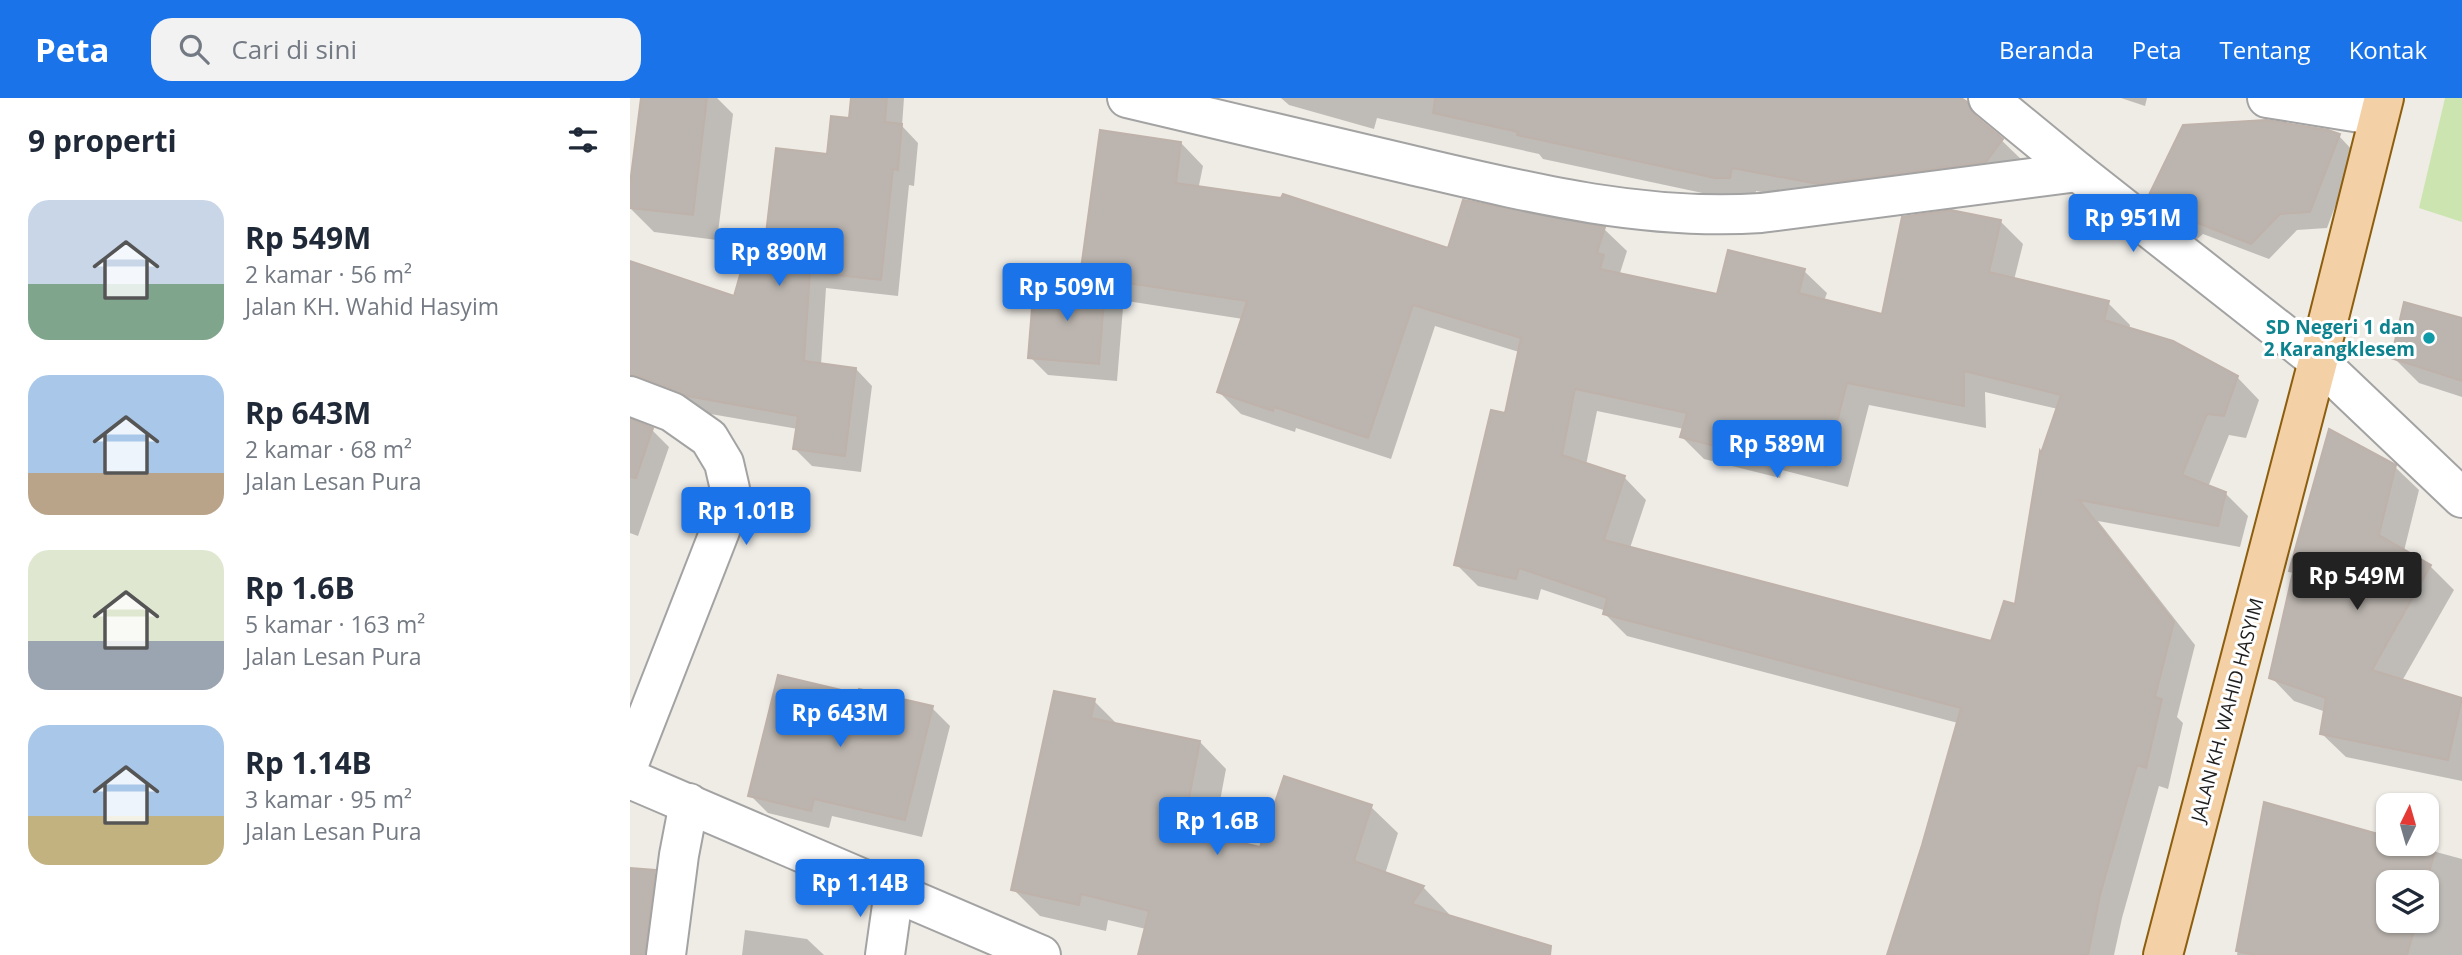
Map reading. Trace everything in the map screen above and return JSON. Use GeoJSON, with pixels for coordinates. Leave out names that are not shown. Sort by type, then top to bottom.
{"type":"FeatureCollection","features":[{"type":"Feature","properties":{"kind":"main road","name":"JALAN KH. WAHID HASYIM"},"geometry":{"type":"LineString","coordinates":[[2163,955],[2381,107]]}},
{"type":"Feature","properties":{"kind":"street"},"geometry":{"type":"LineString","coordinates":[[1127,98],[1515,190],[1663,213],[1717,216],[1761,213],[2078,172]]}},
{"type":"Feature","properties":{"kind":"street"},"geometry":{"type":"LineString","coordinates":[[1987,98],[2318,360],[2462,498]]}},
{"type":"Feature","properties":{"kind":"street"},"geometry":{"type":"LineString","coordinates":[[2267,98],[2381,107]]}},
{"type":"Feature","properties":{"kind":"street"},"geometry":{"type":"LineString","coordinates":[[630,396],[672,412],[709,438],[724,463],[730,489],[721,528],[630,761]]}},
{"type":"Feature","properties":{"kind":"street"},"geometry":{"type":"LineString","coordinates":[[630,779],[1041,955]]}},
{"type":"Feature","properties":{"kind":"street"},"geometry":{"type":"LineString","coordinates":[[666,955],[679,855],[689,803]]}},
{"type":"Feature","properties":{"kind":"street"},"geometry":{"type":"LineString","coordinates":[[885,955],[894,891]]}},
{"type":"Feature","properties":{"kind":"green space"},"geometry":{"type":"Polygon","coordinates":[[[2445,98],[2462,98],[2462,222],[2419,208],[2445,98]]]}},
{"type":"Feature","properties":{"kind":"building"},"geometry":{"type":"Polygon","coordinates":[[[641,98],[707,98],[693,215],[630,208],[630,184],[641,98]]]}},
{"type":"Feature","properties":{"kind":"building"},"geometry":{"type":"Polygon","coordinates":[[[851,98],[887,98],[885,122],[902,124],[898,170],[893,169],[881,280],[810,272],[804,361],[856,368],[845,456],[793,449],[798,416],[687,396],[630,375],[630,261],[734,296],[748,247],[764,251],[776,148],[827,154],[831,116],[849,118],[851,98]]]}},
{"type":"Feature","properties":{"kind":"building"},"geometry":{"type":"Polygon","coordinates":[[[1435,98],[1961,98],[1967,102],[1974,115],[2003,139],[1986,162],[1818,184],[1732,168],[1730,178],[1715,178],[1517,135],[1518,132],[1433,113],[1435,98]]]}},
{"type":"Feature","properties":{"kind":"building"},"geometry":{"type":"Polygon","coordinates":[[[2266,120],[2340,134],[2310,212],[2280,214],[2251,244],[2185,218],[2179,223],[2147,199],[2183,125],[2266,120]]]}},
{"type":"Feature","properties":{"kind":"building"},"geometry":{"type":"Polygon","coordinates":[[[1100,130],[1181,142],[1176,183],[1281,198],[1283,194],[1448,248],[1463,200],[1605,227],[1597,253],[1604,255],[1600,269],[1717,294],[1728,250],[1805,269],[1799,293],[1882,314],[1902,217],[1951,210],[2001,220],[1989,272],[2109,301],[2104,320],[2173,341],[2238,376],[2224,416],[2207,414],[2182,475],[2226,492],[2218,526],[2079,500],[2174,622],[2155,697],[2162,699],[2146,768],[2137,765],[2100,895],[2088,955],[1887,955],[1961,708],[1603,614],[1607,598],[1519,568],[1516,579],[1454,565],[1491,410],[1505,413],[1521,338],[1413,305],[1368,438],[1274,407],[1273,411],[1217,392],[1247,301],[1080,276],[1100,130]],[[1964,371],[1964,406],[1847,383],[1826,466],[1759,449],[1757,457],[1680,437],[1687,413],[1575,389],[1562,455],[1625,476],[1604,540],[1991,641],[2004,601],[2015,604],[2040,451],[2041,453],[2061,395],[1964,371]]]}},
{"type":"Feature","properties":{"kind":"building"},"geometry":{"type":"Polygon","coordinates":[[[1034,283],[1105,288],[1099,364],[1028,358],[1034,283]]]}},
{"type":"Feature","properties":{"kind":"building","name":"SD Negeri 1 dan 2 Karangklesem"},"geometry":{"type":"Polygon","coordinates":[[[2404,302],[2462,318],[2462,381],[2391,358],[2404,302]]]}},
{"type":"Feature","properties":{"kind":"building"},"geometry":{"type":"Polygon","coordinates":[[[630,419],[653,428],[636,478],[630,477],[630,419]]]}},
{"type":"Feature","properties":{"kind":"building"},"geometry":{"type":"Polygon","coordinates":[[[2329,429],[2396,465],[2379,535],[2431,565],[2372,670],[2462,698],[2448,760],[2320,734],[2326,698],[2269,678],[2293,572],[2289,571],[2329,429]]]}},
{"type":"Feature","properties":{"kind":"building"},"geometry":{"type":"Polygon","coordinates":[[[778,675],[858,694],[859,689],[933,706],[905,820],[814,799],[811,811],[748,796],[778,675]]]}},
{"type":"Feature","properties":{"kind":"building"},"geometry":{"type":"Polygon","coordinates":[[[1054,691],[1095,699],[1091,718],[1200,741],[1183,829],[1260,847],[1284,776],[1372,805],[1354,861],[1424,886],[1412,904],[1551,946],[1550,955],[1138,955],[1149,911],[1081,894],[1079,905],[1011,890],[1054,691]]]}},
{"type":"Feature","properties":{"kind":"building"},"geometry":{"type":"Polygon","coordinates":[[[2264,802],[2376,833],[2376,856],[2434,856],[2430,870],[2376,870],[2376,933],[2413,933],[2407,955],[2256,955],[2236,951],[2264,802]]]}},
{"type":"Feature","properties":{"kind":"building"},"geometry":{"type":"Polygon","coordinates":[[[630,868],[655,870],[645,955],[630,955],[630,868]]]}},
{"type":"Feature","properties":{"kind":"place","name":"SD Negeri 1 dan 2 Karangklesem"},"geometry":{"type":"Point","coordinates":[2429,338]}}]}
